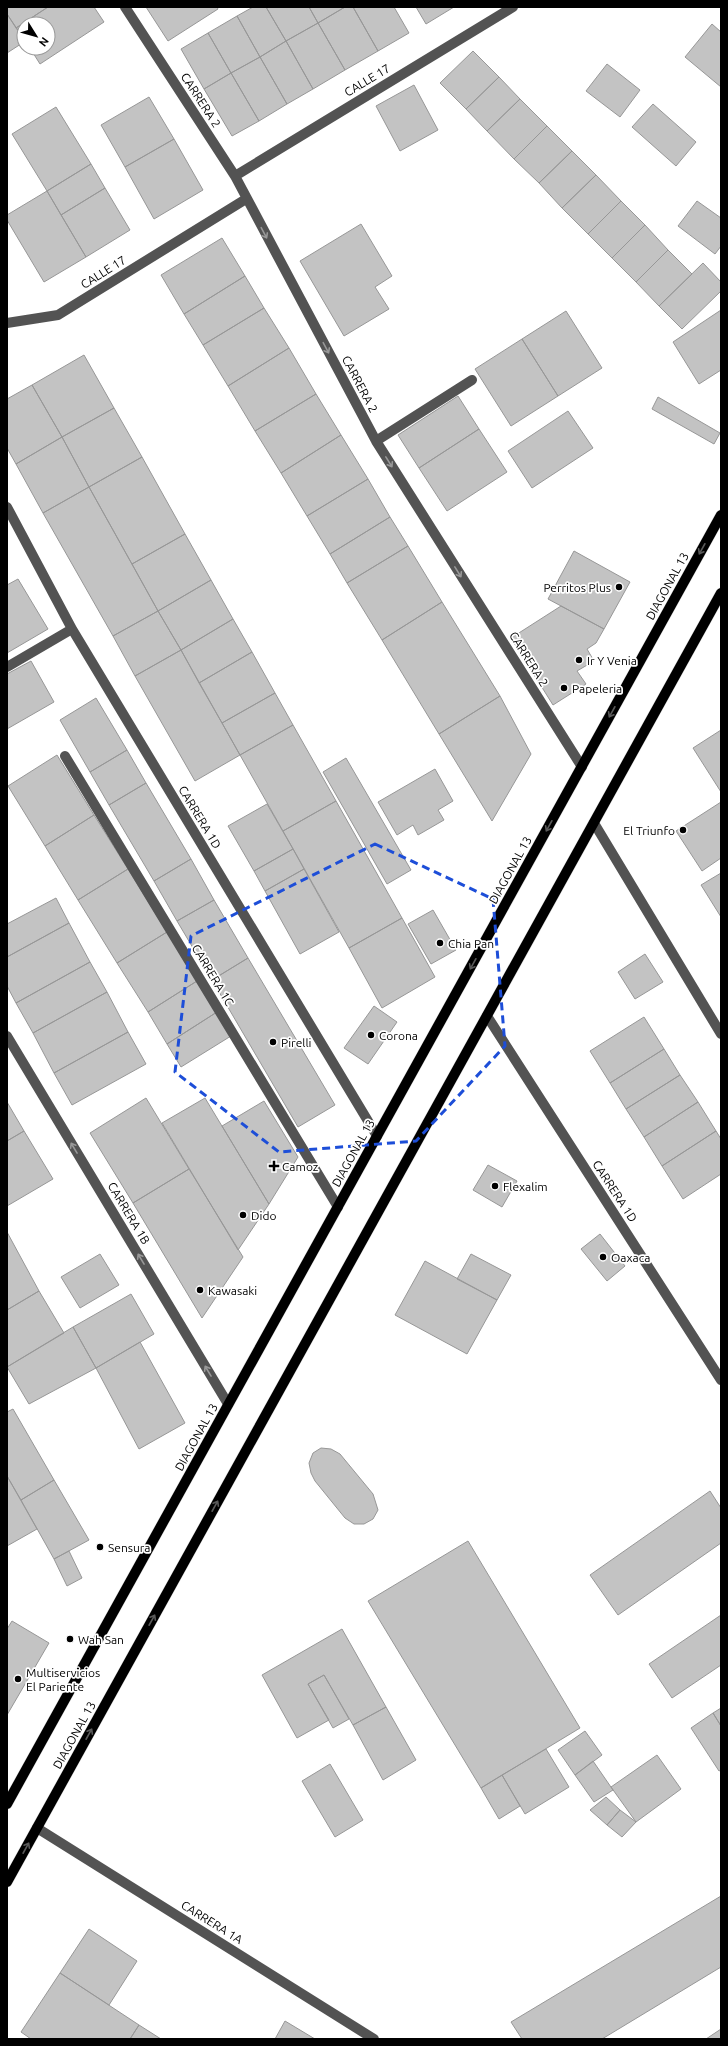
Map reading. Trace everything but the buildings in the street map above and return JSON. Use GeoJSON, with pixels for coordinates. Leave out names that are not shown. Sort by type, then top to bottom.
{"type":"FeatureCollection","features":[{"type":"Feature","properties":{"kind":"main road","name":"DIAGONAL 13"},"geometry":{"type":"LineString","coordinates":[[7,1804],[721,515]]}},
{"type":"Feature","properties":{"kind":"main road","name":"DIAGONAL 13"},"geometry":{"type":"LineString","coordinates":[[7,1882],[721,594]]}},
{"type":"Feature","properties":{"kind":"street","name":"CARRERA 2"},"geometry":{"type":"LineString","coordinates":[[125,7],[235,176],[376,441],[582,766]]}},
{"type":"Feature","properties":{"kind":"street","name":"CALLE 17"},"geometry":{"type":"LineString","coordinates":[[235,176],[513,7]]}},
{"type":"Feature","properties":{"kind":"street","name":"CALLE 17"},"geometry":{"type":"LineString","coordinates":[[7,323],[58,315],[246,199]]}},
{"type":"Feature","properties":{"kind":"street"},"geometry":{"type":"LineString","coordinates":[[376,441],[472,380]]}},
{"type":"Feature","properties":{"kind":"street","name":"CARRERA 1D"},"geometry":{"type":"LineString","coordinates":[[7,507],[72,629],[377,1136]]}},
{"type":"Feature","properties":{"kind":"street"},"geometry":{"type":"LineString","coordinates":[[7,667],[72,629]]}},
{"type":"Feature","properties":{"kind":"street","name":"CARRERA 1C"},"geometry":{"type":"LineString","coordinates":[[66,756],[338,1207]]}},
{"type":"Feature","properties":{"kind":"street"},"geometry":{"type":"LineString","coordinates":[[594,823],[721,1034]]}},
{"type":"Feature","properties":{"kind":"street","name":"CARRERA 1D"},"geometry":{"type":"LineString","coordinates":[[487,1016],[721,1380]]}},
{"type":"Feature","properties":{"kind":"street","name":"CARRERA 1B"},"geometry":{"type":"LineString","coordinates":[[7,1036],[228,1404]]}},
{"type":"Feature","properties":{"kind":"street","name":"CARRERA 1A"},"geometry":{"type":"LineString","coordinates":[[37,1828],[374,2039]]}},
{"type":"Feature","properties":{"kind":"highlighted area"},"geometry":{"type":"Polygon","coordinates":[[[375,844],[493,899],[505,1046],[416,1141],[279,1152],[175,1072],[191,936],[375,844]]]}},
{"type":"Feature","properties":{"kind":"place","name":"Perritos Plus"},"geometry":{"type":"Point","coordinates":[619,587]}},
{"type":"Feature","properties":{"kind":"place","name":"Ir Y Venia"},"geometry":{"type":"Point","coordinates":[579,660]}},
{"type":"Feature","properties":{"kind":"place","name":"Papeleria"},"geometry":{"type":"Point","coordinates":[564,688]}},
{"type":"Feature","properties":{"kind":"place","name":"El Triunfo"},"geometry":{"type":"Point","coordinates":[683,830]}},
{"type":"Feature","properties":{"kind":"place","name":"Chia Pan"},"geometry":{"type":"Point","coordinates":[440,943]}},
{"type":"Feature","properties":{"kind":"place","name":"Corona"},"geometry":{"type":"Point","coordinates":[371,1035]}},
{"type":"Feature","properties":{"kind":"place","name":"Pirelli"},"geometry":{"type":"Point","coordinates":[273,1042]}},
{"type":"Feature","properties":{"kind":"place","name":"Camoz"},"geometry":{"type":"Point","coordinates":[274,1166]}},
{"type":"Feature","properties":{"kind":"place","name":"Flexalim"},"geometry":{"type":"Point","coordinates":[495,1186]}},
{"type":"Feature","properties":{"kind":"place","name":"Dido"},"geometry":{"type":"Point","coordinates":[243,1215]}},
{"type":"Feature","properties":{"kind":"place","name":"Oaxaca"},"geometry":{"type":"Point","coordinates":[603,1257]}},
{"type":"Feature","properties":{"kind":"place","name":"Kawasaki"},"geometry":{"type":"Point","coordinates":[200,1290]}},
{"type":"Feature","properties":{"kind":"place","name":"Sensura"},"geometry":{"type":"Point","coordinates":[100,1547]}},
{"type":"Feature","properties":{"kind":"place","name":"Wah San"},"geometry":{"type":"Point","coordinates":[70,1639]}},
{"type":"Feature","properties":{"kind":"place","name":"Multiservicios El Pariente"},"geometry":{"type":"Point","coordinates":[18,1679]}}]}
